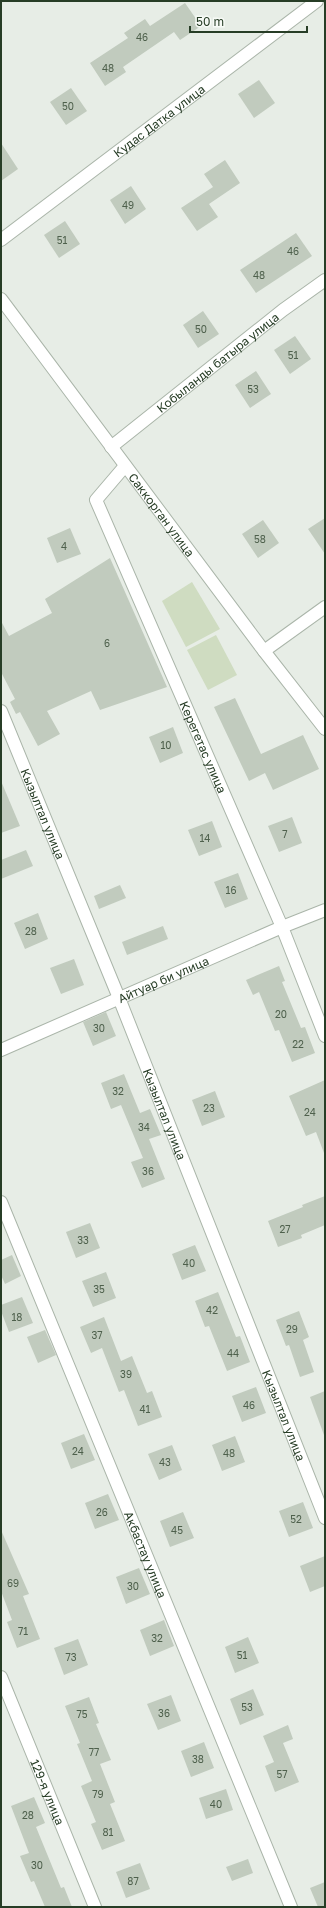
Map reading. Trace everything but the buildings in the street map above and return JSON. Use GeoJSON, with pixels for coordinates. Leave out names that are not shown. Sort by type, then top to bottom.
{"type":"FeatureCollection","features":[{"type":"Feature","properties":{"kind":"street","name":"Кудас Датка улица"},"geometry":{"type":"LineString","coordinates":[[1,240],[317,1]]}},
{"type":"Feature","properties":{"kind":"street","name":"Кобыланды батыра улица"},"geometry":{"type":"LineString","coordinates":[[111,447],[283,310],[325,280]]}},
{"type":"Feature","properties":{"kind":"street","name":"Саккорган улица"},"geometry":{"type":"LineString","coordinates":[[1,299],[264,651],[325,728]]}},
{"type":"Feature","properties":{"kind":"street","name":"Керегетас улица"},"geometry":{"type":"LineString","coordinates":[[125,466],[96,500],[282,927],[325,1036]]}},
{"type":"Feature","properties":{"kind":"street"},"geometry":{"type":"LineString","coordinates":[[264,651],[325,607]]}},
{"type":"Feature","properties":{"kind":"street","name":"Кызылтал улица"},"geometry":{"type":"LineString","coordinates":[[1,711],[119,998],[325,1518]]}},
{"type":"Feature","properties":{"kind":"street","name":"Айтуар би улица"},"geometry":{"type":"LineString","coordinates":[[1,1050],[282,927],[325,910]]}},
{"type":"Feature","properties":{"kind":"street","name":"Акбастау улица"},"geometry":{"type":"LineString","coordinates":[[1,1202],[291,1907]]}},
{"type":"Feature","properties":{"kind":"street","name":"129-я улица"},"geometry":{"type":"LineString","coordinates":[[1,1677],[95,1907]]}},
{"type":"Feature","properties":{"kind":"green space"},"geometry":{"type":"Polygon","coordinates":[[[192,582],[220,629],[186,647],[162,601],[192,582]]]}},
{"type":"Feature","properties":{"kind":"green space"},"geometry":{"type":"Polygon","coordinates":[[[216,635],[237,675],[208,690],[187,650],[216,635]]]}}]}
